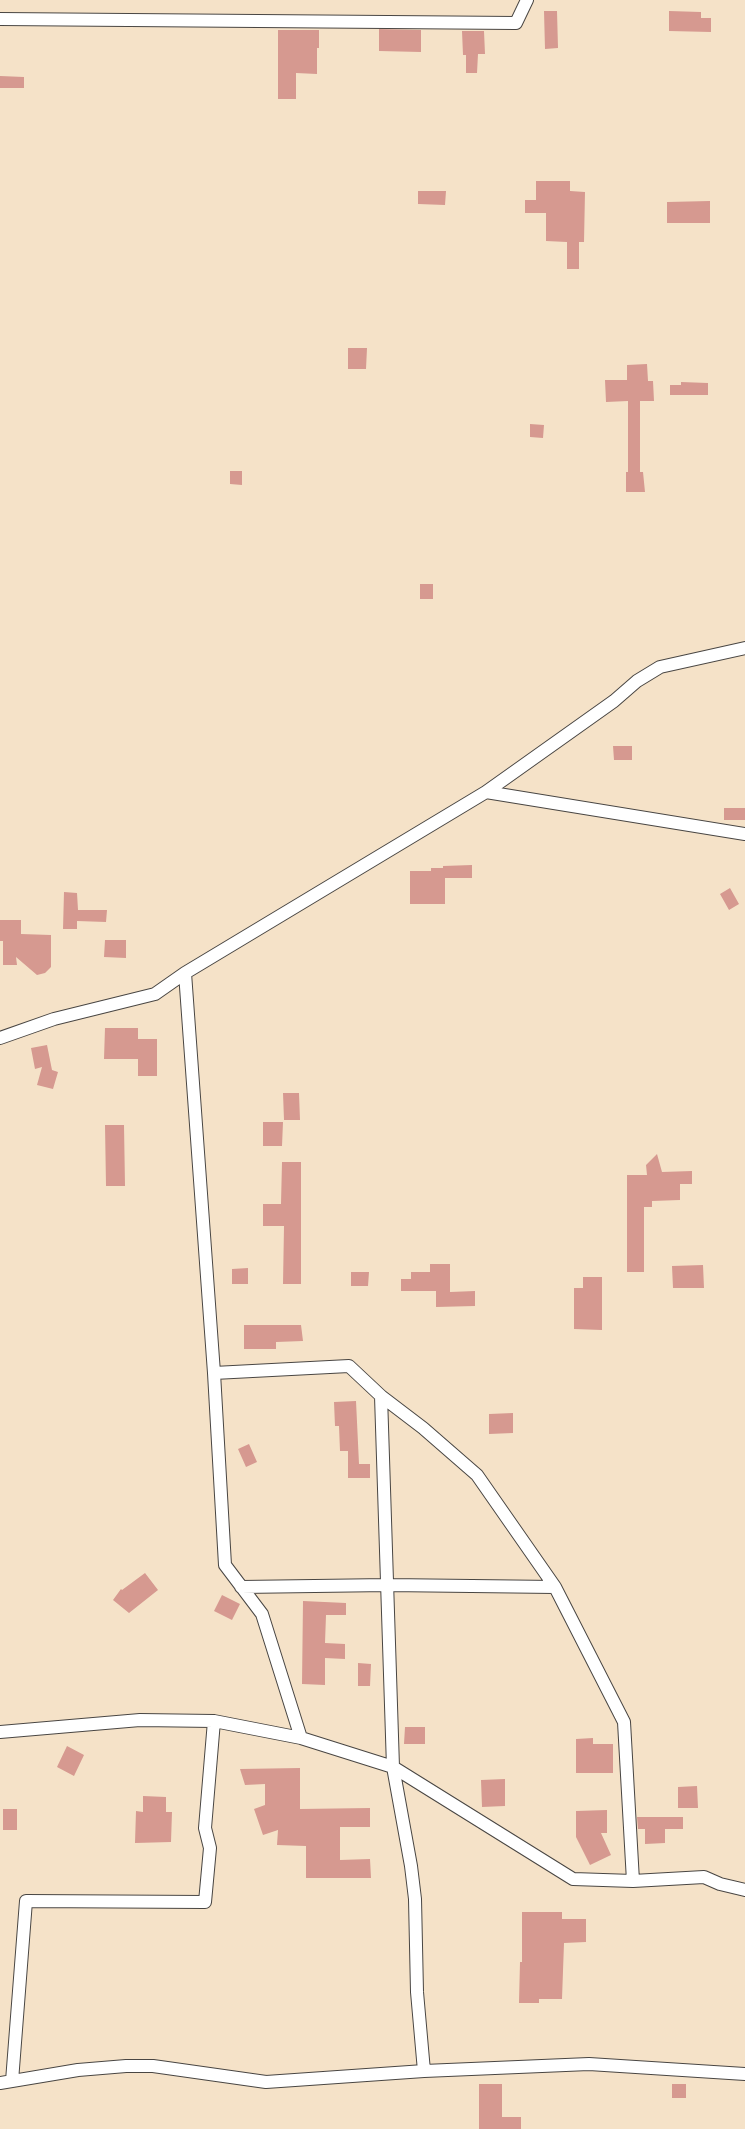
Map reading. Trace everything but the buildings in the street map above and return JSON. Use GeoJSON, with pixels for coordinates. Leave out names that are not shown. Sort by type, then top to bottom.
{"type":"FeatureCollection","features":[{"type":"Feature","properties":{"kind":"street"},"geometry":{"type":"LineString","coordinates":[[0,19],[516,23],[527,0]]}},
{"type":"Feature","properties":{"kind":"street"},"geometry":{"type":"LineString","coordinates":[[0,1038],[54,1019],[155,994],[185,973],[486,792],[614,701],[637,681],[660,667],[745,648]]}},
{"type":"Feature","properties":{"kind":"street"},"geometry":{"type":"LineString","coordinates":[[486,792],[745,834]]}},
{"type":"Feature","properties":{"kind":"street"},"geometry":{"type":"LineString","coordinates":[[185,973],[214,1373],[225,1565],[262,1614],[300,1738]]}},
{"type":"Feature","properties":{"kind":"street"},"geometry":{"type":"LineString","coordinates":[[214,1373],[349,1366],[381,1396],[423,1428],[477,1475],[555,1587],[624,1722],[633,1881]]}},
{"type":"Feature","properties":{"kind":"street"},"geometry":{"type":"LineString","coordinates":[[381,1396],[393,1767],[411,1866],[415,1899],[417,1992],[424,2071]]}},
{"type":"Feature","properties":{"kind":"street"},"geometry":{"type":"LineString","coordinates":[[241,1587],[388,1585],[555,1587]]}},
{"type":"Feature","properties":{"kind":"street"},"geometry":{"type":"LineString","coordinates":[[0,1732],[140,1720],[214,1721],[300,1738],[393,1767],[573,1879],[633,1881],[704,1877],[720,1884],[745,1890]]}},
{"type":"Feature","properties":{"kind":"street"},"geometry":{"type":"LineString","coordinates":[[214,1721],[205,1828],[210,1848],[204,1902],[26,1901],[6,2082],[78,2070],[126,2066],[153,2066],[266,2082],[424,2071],[589,2064],[745,2074]]}}]}
